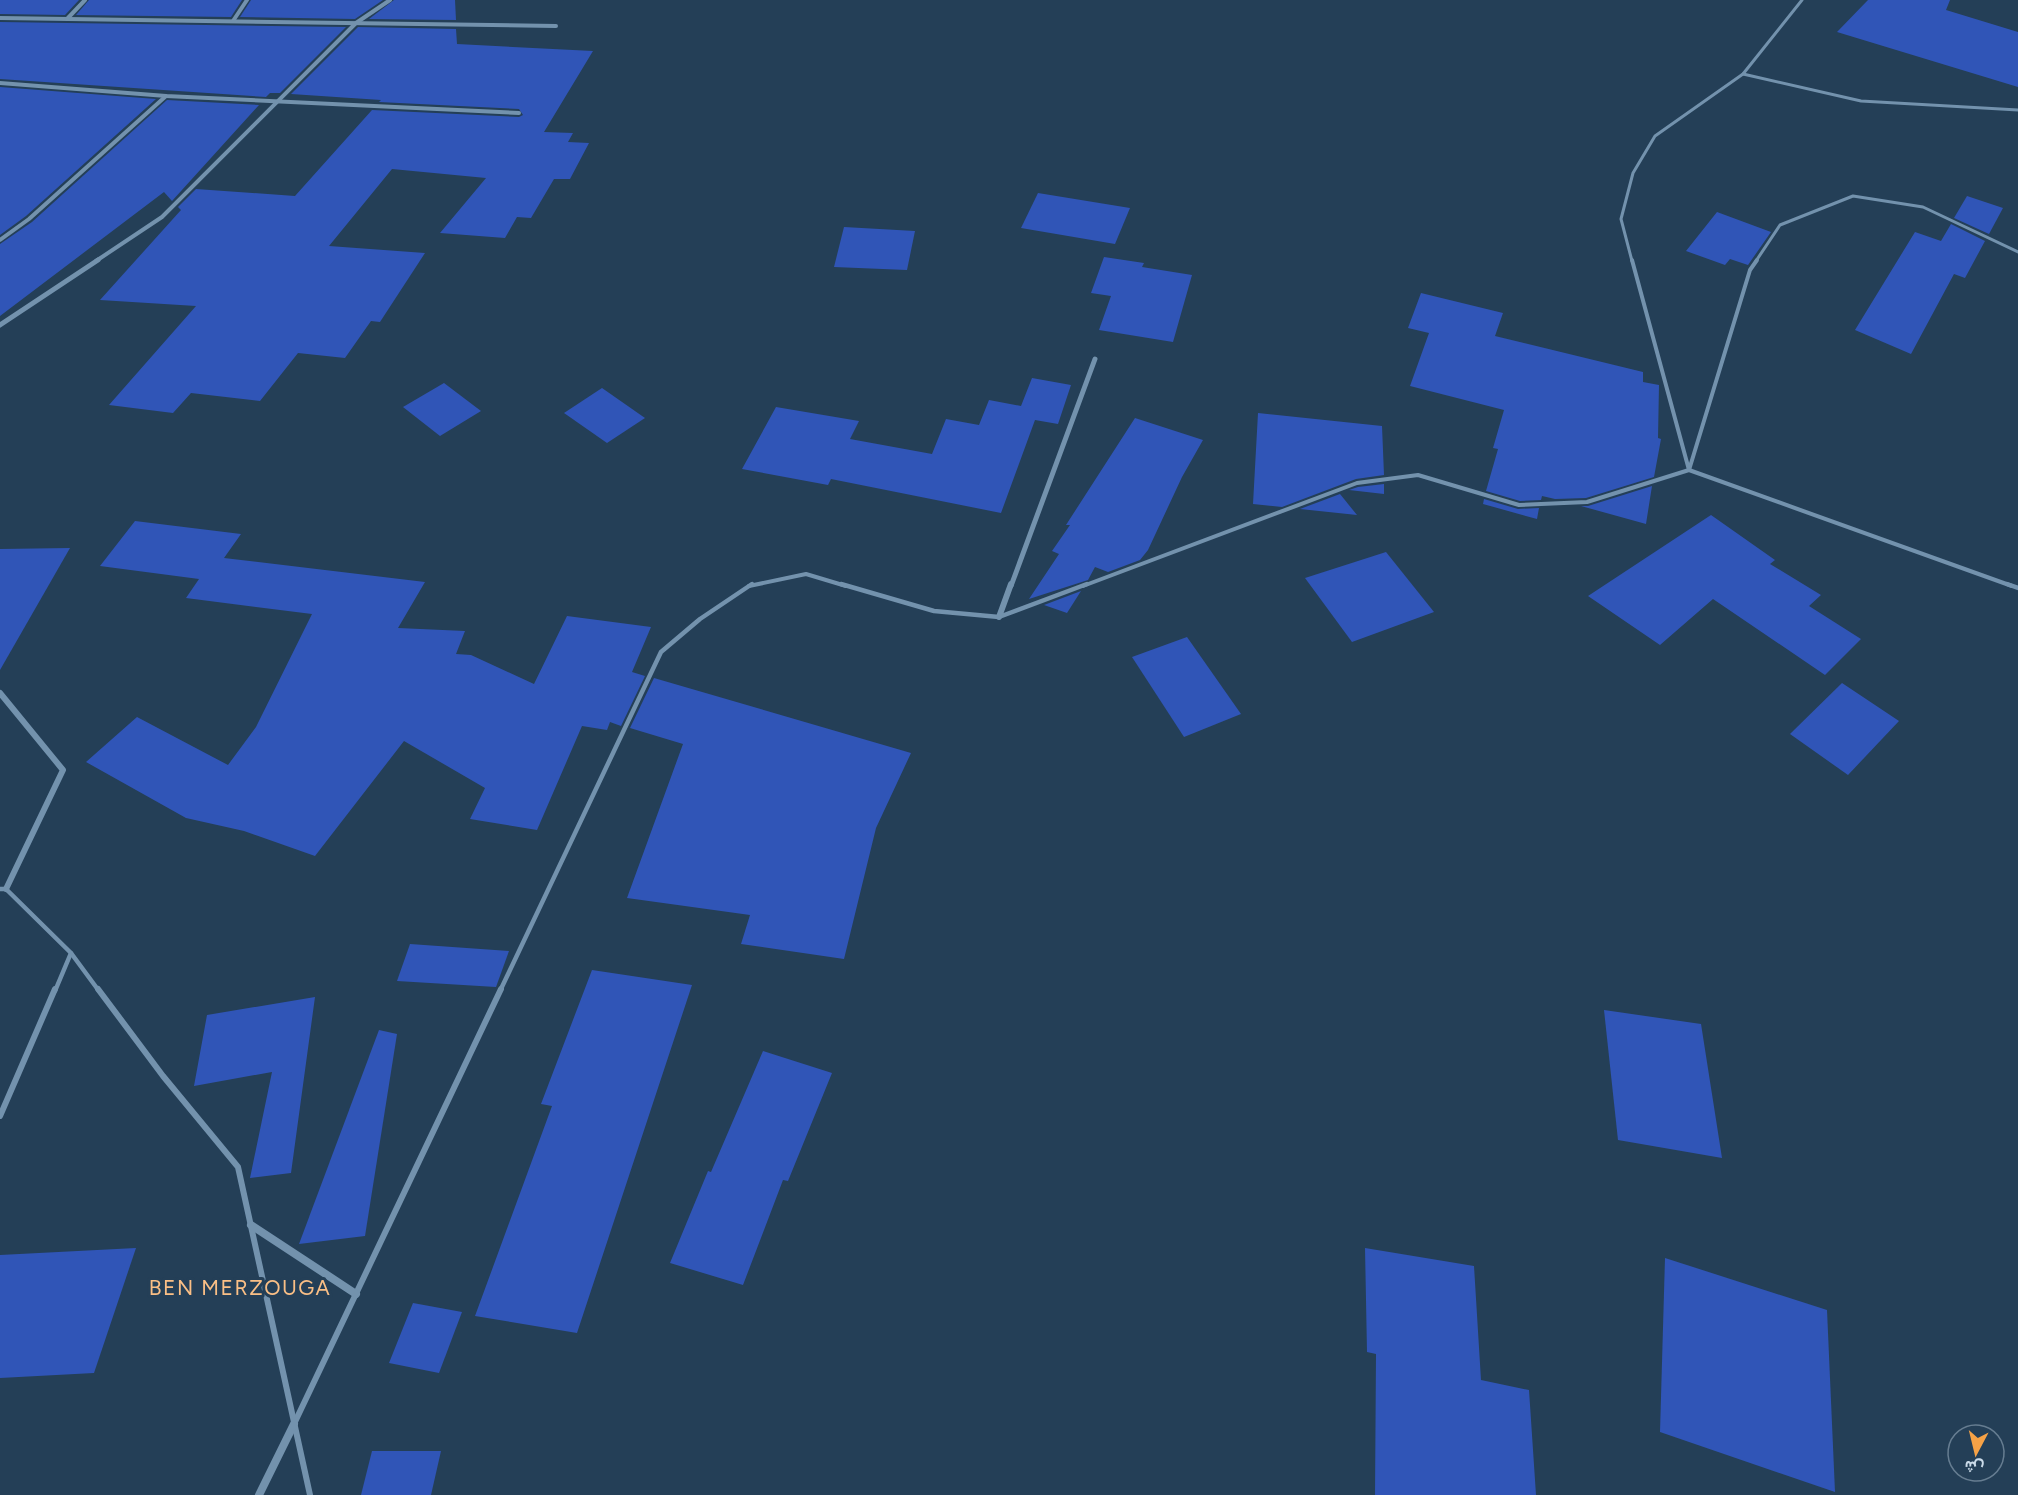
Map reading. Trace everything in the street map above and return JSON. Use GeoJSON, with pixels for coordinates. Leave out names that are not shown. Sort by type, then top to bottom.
{"type":"FeatureCollection","features":[{"type":"Feature","properties":{"kind":"street"},"geometry":{"type":"LineString","coordinates":[[67,19],[85,0]]}},
{"type":"Feature","properties":{"kind":"street"},"geometry":{"type":"LineString","coordinates":[[233,21],[247,0]]}},
{"type":"Feature","properties":{"kind":"street"},"geometry":{"type":"LineString","coordinates":[[0,325],[162,217],[356,23],[390,0]]}},
{"type":"Feature","properties":{"kind":"street"},"geometry":{"type":"LineString","coordinates":[[0,18],[556,26]]}},
{"type":"Feature","properties":{"kind":"street"},"geometry":{"type":"LineString","coordinates":[[0,83],[166,96],[519,113]]}},
{"type":"Feature","properties":{"kind":"street"},"geometry":{"type":"LineString","coordinates":[[0,240],[29,219],[166,96]]}},
{"type":"Feature","properties":{"kind":"street"},"geometry":{"type":"LineString","coordinates":[[999,617],[1095,359]]}},
{"type":"Feature","properties":{"kind":"street"},"geometry":{"type":"LineString","coordinates":[[0,693],[63,770],[3,889]]}},
{"type":"Feature","properties":{"kind":"street"},"geometry":{"type":"LineString","coordinates":[[251,1225],[356,1293]]}},
{"type":"Feature","properties":{"kind":"street"},"geometry":{"type":"LineString","coordinates":[[259,1495],[294,1424]]}},
{"type":"Feature","properties":{"kind":"lane"},"geometry":{"type":"LineString","coordinates":[[1689,470],[1621,219],[1633,173],[1655,136],[1743,74],[1802,0]]}},
{"type":"Feature","properties":{"kind":"lane"},"geometry":{"type":"LineString","coordinates":[[1743,74],[1861,101],[2018,110]]}},
{"type":"Feature","properties":{"kind":"lane"},"geometry":{"type":"LineString","coordinates":[[1689,470],[1750,270],[1780,225],[1853,196],[1923,207],[2018,252]]}},
{"type":"Feature","properties":{"kind":"lane"},"geometry":{"type":"LineString","coordinates":[[294,1424],[661,652],[700,619],[752,584],[806,574],[934,611],[999,617],[1357,483],[1418,475],[1519,505],[1587,502],[1689,470],[2018,588]]}},
{"type":"Feature","properties":{"kind":"lane"},"geometry":{"type":"LineString","coordinates":[[3,889],[71,953],[163,1076],[238,1167],[310,1495]]}},
{"type":"Feature","properties":{"kind":"lane"},"geometry":{"type":"LineString","coordinates":[[0,1116],[71,953]]}},
{"type":"Feature","properties":{"kind":"building"},"geometry":{"type":"Polygon","coordinates":[[[0,0],[79,0],[65,15],[0,14],[0,0]]]}},
{"type":"Feature","properties":{"kind":"building"},"geometry":{"type":"Polygon","coordinates":[[[89,0],[242,0],[231,17],[76,15],[89,0]]]}},
{"type":"Feature","properties":{"kind":"building"},"geometry":{"type":"Polygon","coordinates":[[[251,0],[383,0],[355,19],[240,17],[251,0]]]}},
{"type":"Feature","properties":{"kind":"building"},"geometry":{"type":"Polygon","coordinates":[[[394,0],[455,0],[456,20],[369,19],[394,0]]]}},
{"type":"Feature","properties":{"kind":"building"},"geometry":{"type":"Polygon","coordinates":[[[1868,0],[1950,0],[1946,10],[2018,32],[2018,87],[1837,32],[1868,0]]]}},
{"type":"Feature","properties":{"kind":"building"},"geometry":{"type":"Polygon","coordinates":[[[0,22],[346,27],[280,93],[270,93],[266,97],[0,79],[0,22]]]}},
{"type":"Feature","properties":{"kind":"building"},"geometry":{"type":"Polygon","coordinates":[[[358,27],[456,29],[457,44],[593,51],[544,132],[573,133],[568,142],[589,143],[570,179],[554,179],[531,218],[517,217],[505,238],[440,233],[486,178],[392,169],[329,246],[425,253],[380,322],[371,321],[345,358],[298,353],[260,401],[191,393],[173,413],[109,405],[196,306],[100,300],[181,210],[178,207],[196,189],[295,196],[372,110],[519,117],[523,115],[519,109],[379,102],[381,100],[291,94],[358,27]]]}},
{"type":"Feature","properties":{"kind":"building"},"geometry":{"type":"Polygon","coordinates":[[[0,87],[156,99],[26,216],[0,235],[0,87]]]}},
{"type":"Feature","properties":{"kind":"building"},"geometry":{"type":"Polygon","coordinates":[[[167,100],[259,105],[172,201],[164,192],[0,316],[0,244],[32,222],[167,100]]]}},
{"type":"Feature","properties":{"kind":"building"},"geometry":{"type":"Polygon","coordinates":[[[1038,193],[1130,208],[1115,244],[1021,228],[1038,193]]]}},
{"type":"Feature","properties":{"kind":"building"},"geometry":{"type":"Polygon","coordinates":[[[1967,196],[2003,208],[1989,234],[1954,218],[1967,196]]]}},
{"type":"Feature","properties":{"kind":"building"},"geometry":{"type":"Polygon","coordinates":[[[1717,212],[1771,232],[1748,265],[1730,259],[1725,265],[1686,251],[1717,212]]]}},
{"type":"Feature","properties":{"kind":"building"},"geometry":{"type":"Polygon","coordinates":[[[1951,224],[1985,241],[1965,278],[1954,274],[1911,354],[1855,330],[1915,232],[1941,241],[1951,224]]]}},
{"type":"Feature","properties":{"kind":"building"},"geometry":{"type":"Polygon","coordinates":[[[844,227],[915,231],[907,270],[834,267],[844,227]]]}},
{"type":"Feature","properties":{"kind":"building"},"geometry":{"type":"Polygon","coordinates":[[[1104,257],[1144,263],[1142,267],[1192,275],[1173,342],[1099,330],[1111,296],[1091,293],[1104,257]]]}},
{"type":"Feature","properties":{"kind":"building"},"geometry":{"type":"Polygon","coordinates":[[[1421,293],[1503,313],[1495,336],[1643,372],[1643,382],[1659,385],[1658,438],[1661,439],[1654,477],[1586,498],[1555,499],[1542,496],[1541,500],[1520,501],[1486,491],[1498,449],[1493,448],[1504,410],[1410,386],[1429,333],[1408,328],[1421,293]]]}},
{"type":"Feature","properties":{"kind":"building"},"geometry":{"type":"Polygon","coordinates":[[[1032,378],[1071,385],[1058,424],[1035,420],[1001,513],[831,479],[828,485],[742,469],[776,407],[859,421],[850,439],[932,454],[946,419],[979,425],[989,400],[1021,406],[1032,378]]]}},
{"type":"Feature","properties":{"kind":"building"},"geometry":{"type":"Polygon","coordinates":[[[444,383],[481,411],[440,436],[403,407],[444,383]]]}},
{"type":"Feature","properties":{"kind":"building"},"geometry":{"type":"Polygon","coordinates":[[[602,388],[645,418],[607,443],[564,413],[602,388]]]}},
{"type":"Feature","properties":{"kind":"building"},"geometry":{"type":"Polygon","coordinates":[[[1258,413],[1382,426],[1384,475],[1356,479],[1282,507],[1253,504],[1258,413]]]}},
{"type":"Feature","properties":{"kind":"building"},"geometry":{"type":"Polygon","coordinates":[[[1135,418],[1203,440],[1182,477],[1148,550],[1140,560],[1108,572],[1095,567],[1088,580],[1029,599],[1059,554],[1052,551],[1070,525],[1066,525],[1135,418]]]}},
{"type":"Feature","properties":{"kind":"building"},"geometry":{"type":"Polygon","coordinates":[[[1384,484],[1384,494],[1349,490],[1358,487],[1384,484]]]}},
{"type":"Feature","properties":{"kind":"building"},"geometry":{"type":"Polygon","coordinates":[[[1652,486],[1646,524],[1581,506],[1588,506],[1652,486]]]}},
{"type":"Feature","properties":{"kind":"building"},"geometry":{"type":"Polygon","coordinates":[[[1340,494],[1357,515],[1300,509],[1340,494]]]}},
{"type":"Feature","properties":{"kind":"building"},"geometry":{"type":"Polygon","coordinates":[[[1484,499],[1518,509],[1539,508],[1537,519],[1483,504],[1484,499]]]}},
{"type":"Feature","properties":{"kind":"building"},"geometry":{"type":"Polygon","coordinates":[[[1711,515],[1775,560],[1770,564],[1821,595],[1809,606],[1861,639],[1825,675],[1713,599],[1660,645],[1588,596],[1711,515]]]}},
{"type":"Feature","properties":{"kind":"building"},"geometry":{"type":"Polygon","coordinates":[[[135,521],[241,534],[224,558],[425,582],[398,628],[465,631],[456,654],[471,655],[534,684],[567,616],[651,627],[632,672],[645,676],[621,726],[610,722],[607,730],[582,726],[537,830],[470,819],[485,788],[404,741],[315,856],[244,831],[186,818],[86,762],[137,717],[228,765],[256,727],[312,614],[186,598],[199,579],[100,566],[135,521]]]}},
{"type":"Feature","properties":{"kind":"building"},"geometry":{"type":"Polygon","coordinates":[[[70,548],[0,670],[0,549],[70,548]]]}},
{"type":"Feature","properties":{"kind":"building"},"geometry":{"type":"Polygon","coordinates":[[[1386,552],[1434,612],[1352,642],[1305,578],[1386,552]]]}},
{"type":"Feature","properties":{"kind":"building"},"geometry":{"type":"Polygon","coordinates":[[[1081,591],[1067,613],[1044,605],[1081,591]]]}},
{"type":"Feature","properties":{"kind":"building"},"geometry":{"type":"Polygon","coordinates":[[[1187,637],[1241,714],[1184,737],[1132,657],[1187,637]]]}},
{"type":"Feature","properties":{"kind":"building"},"geometry":{"type":"Polygon","coordinates":[[[654,678],[911,753],[876,828],[844,959],[741,944],[750,915],[627,898],[683,744],[630,728],[654,678]]]}},
{"type":"Feature","properties":{"kind":"building"},"geometry":{"type":"Polygon","coordinates":[[[1842,683],[1899,721],[1848,775],[1790,734],[1842,683]]]}},
{"type":"Feature","properties":{"kind":"building"},"geometry":{"type":"Polygon","coordinates":[[[410,944],[509,951],[496,987],[397,981],[410,944]]]}},
{"type":"Feature","properties":{"kind":"building"},"geometry":{"type":"Polygon","coordinates":[[[592,970],[692,985],[577,1333],[475,1316],[552,1106],[541,1104],[592,970]]]}},
{"type":"Feature","properties":{"kind":"building"},"geometry":{"type":"Polygon","coordinates":[[[315,997],[291,1173],[250,1178],[272,1072],[194,1086],[207,1015],[315,997]]]}},
{"type":"Feature","properties":{"kind":"building"},"geometry":{"type":"Polygon","coordinates":[[[1604,1010],[1701,1024],[1722,1158],[1618,1140],[1604,1010]]]}},
{"type":"Feature","properties":{"kind":"building"},"geometry":{"type":"Polygon","coordinates":[[[379,1030],[397,1034],[365,1236],[299,1244],[379,1030]]]}},
{"type":"Feature","properties":{"kind":"building"},"geometry":{"type":"Polygon","coordinates":[[[763,1051],[832,1073],[788,1181],[783,1180],[743,1285],[670,1263],[708,1171],[711,1172],[763,1051]]]}},
{"type":"Feature","properties":{"kind":"building"},"geometry":{"type":"Polygon","coordinates":[[[136,1248],[94,1373],[0,1378],[0,1255],[136,1248]]]}},
{"type":"Feature","properties":{"kind":"building"},"geometry":{"type":"Polygon","coordinates":[[[1365,1248],[1474,1266],[1481,1380],[1529,1390],[1536,1495],[1375,1495],[1376,1354],[1367,1352],[1365,1248]]]}},
{"type":"Feature","properties":{"kind":"building"},"geometry":{"type":"Polygon","coordinates":[[[1665,1258],[1827,1310],[1835,1492],[1660,1432],[1665,1258]]]}},
{"type":"Feature","properties":{"kind":"building"},"geometry":{"type":"Polygon","coordinates":[[[413,1303],[462,1312],[439,1373],[389,1363],[413,1303]]]}},
{"type":"Feature","properties":{"kind":"building"},"geometry":{"type":"Polygon","coordinates":[[[372,1451],[441,1451],[431,1495],[361,1495],[372,1451]]]}},
{"type":"Feature","properties":{"kind":"district","name":"BEN MERZOUGA"},"geometry":{"type":"Point","coordinates":[240,1288]}}]}
